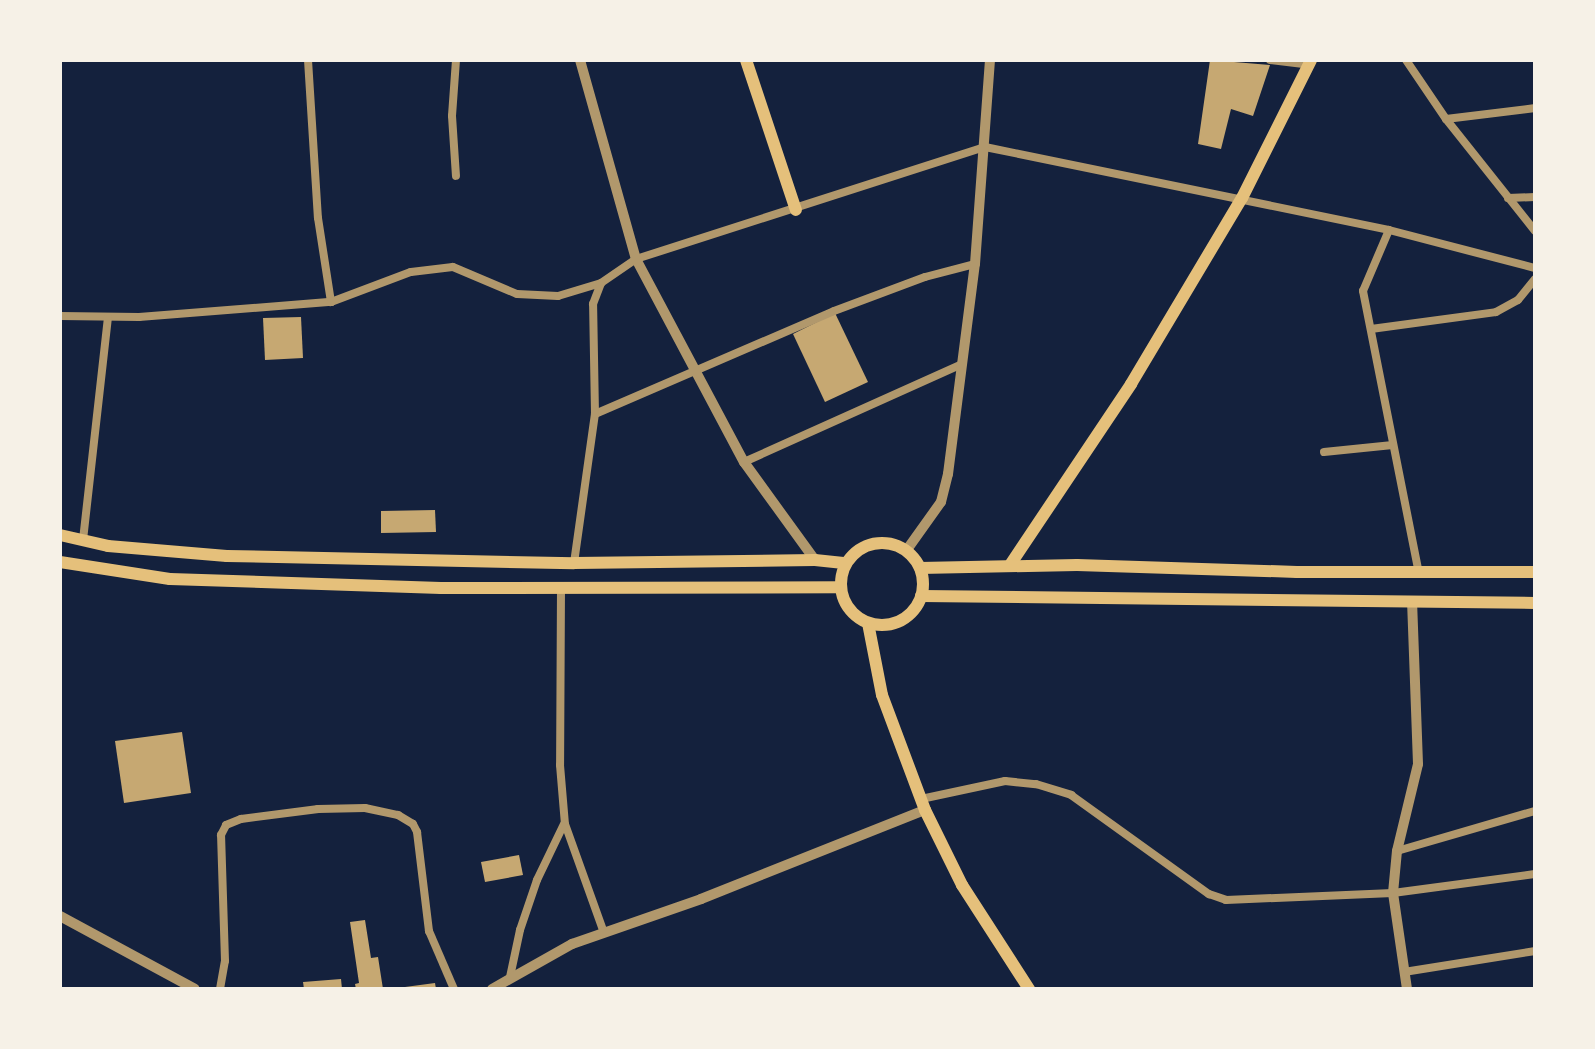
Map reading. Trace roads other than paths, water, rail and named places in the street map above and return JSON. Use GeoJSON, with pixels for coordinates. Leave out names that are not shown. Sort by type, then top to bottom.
{"type":"FeatureCollection","features":[{"type":"Feature","properties":{"kind":"main road"},"geometry":{"type":"LineString","coordinates":[[746,60],[796,210]]}},
{"type":"Feature","properties":{"kind":"main road"},"geometry":{"type":"LineString","coordinates":[[1010,565],[1131,384],[1242,198],[1309,62]]}},
{"type":"Feature","properties":{"kind":"main road"},"geometry":{"type":"LineString","coordinates":[[60,535],[108,546],[227,556],[574,563],[815,560],[846,563]]}},
{"type":"Feature","properties":{"kind":"main road"},"geometry":{"type":"LineString","coordinates":[[873,544],[896,545],[906,551],[920,568],[921,596],[914,610],[900,621],[885,625],[868,623],[854,614],[845,602],[840,587],[846,563],[853,554],[873,544]]}},
{"type":"Feature","properties":{"kind":"main road"},"geometry":{"type":"LineString","coordinates":[[60,562],[170,579],[441,588],[840,587]]}},
{"type":"Feature","properties":{"kind":"main road"},"geometry":{"type":"LineString","coordinates":[[920,568],[1010,565],[1297,572],[1535,572]]}},
{"type":"Feature","properties":{"kind":"main road"},"geometry":{"type":"LineString","coordinates":[[921,596],[1535,603]]}},
{"type":"Feature","properties":{"kind":"main road"},"geometry":{"type":"LineString","coordinates":[[868,623],[882,695],[923,805],[962,885],[1029,989]]}},
{"type":"Feature","properties":{"kind":"street"},"geometry":{"type":"LineString","coordinates":[[308,60],[318,218],[331,302]]}},
{"type":"Feature","properties":{"kind":"street"},"geometry":{"type":"LineString","coordinates":[[456,60],[452,116],[456,176]]}},
{"type":"Feature","properties":{"kind":"street"},"geometry":{"type":"LineString","coordinates":[[580,60],[636,259],[744,462],[815,560]]}},
{"type":"Feature","properties":{"kind":"street"},"geometry":{"type":"LineString","coordinates":[[906,551],[941,502],[975,264],[990,60]]}},
{"type":"Feature","properties":{"kind":"street"},"geometry":{"type":"LineString","coordinates":[[1270,60],[1309,62]]}},
{"type":"Feature","properties":{"kind":"street"},"geometry":{"type":"LineString","coordinates":[[1406,60],[1446,119],[1535,231]]}},
{"type":"Feature","properties":{"kind":"street"},"geometry":{"type":"LineString","coordinates":[[1446,119],[1535,108]]}},
{"type":"Feature","properties":{"kind":"street"},"geometry":{"type":"LineString","coordinates":[[60,316],[108,317],[331,302],[411,272],[453,267],[517,294],[558,296],[601,283],[636,259],[985,147],[1389,230],[1535,268]]}},
{"type":"Feature","properties":{"kind":"street"},"geometry":{"type":"LineString","coordinates":[[1508,198],[1535,197]]}},
{"type":"Feature","properties":{"kind":"street"},"geometry":{"type":"LineString","coordinates":[[1389,230],[1363,291],[1418,570]]}},
{"type":"Feature","properties":{"kind":"street"},"geometry":{"type":"LineString","coordinates":[[595,414],[847,306],[925,277],[975,264]]}},
{"type":"Feature","properties":{"kind":"street"},"geometry":{"type":"LineString","coordinates":[[1371,329],[1496,312],[1518,300],[1535,279]]}},
{"type":"Feature","properties":{"kind":"street"},"geometry":{"type":"LineString","coordinates":[[574,563],[595,414],[593,304],[601,283]]}},
{"type":"Feature","properties":{"kind":"street"},"geometry":{"type":"LineString","coordinates":[[83,540],[108,317]]}},
{"type":"Feature","properties":{"kind":"street"},"geometry":{"type":"LineString","coordinates":[[744,462],[960,365]]}},
{"type":"Feature","properties":{"kind":"street"},"geometry":{"type":"LineString","coordinates":[[1324,452],[1393,445]]}},
{"type":"Feature","properties":{"kind":"street"},"geometry":{"type":"LineString","coordinates":[[561,588],[560,765],[565,824],[604,933]]}},
{"type":"Feature","properties":{"kind":"street"},"geometry":{"type":"LineString","coordinates":[[1407,989],[1393,893],[1397,851],[1418,764],[1412,601]]}},
{"type":"Feature","properties":{"kind":"street"},"geometry":{"type":"LineString","coordinates":[[492,989],[572,944],[844,845],[923,805],[1005,781],[1036,784],[1071,795],[1209,894],[1226,900],[1393,893],[1535,874]]}},
{"type":"Feature","properties":{"kind":"street"},"geometry":{"type":"LineString","coordinates":[[220,989],[225,961],[221,835],[226,825],[241,819],[318,809],[365,808],[398,815],[413,824],[417,832],[429,931],[454,989]]}},
{"type":"Feature","properties":{"kind":"street"},"geometry":{"type":"LineString","coordinates":[[1397,851],[1535,811]]}},
{"type":"Feature","properties":{"kind":"street"},"geometry":{"type":"LineString","coordinates":[[510,977],[520,930],[537,880],[565,824]]}},
{"type":"Feature","properties":{"kind":"street"},"geometry":{"type":"LineString","coordinates":[[60,916],[195,989]]}},
{"type":"Feature","properties":{"kind":"street"},"geometry":{"type":"LineString","coordinates":[[1404,972],[1535,951]]}}]}
